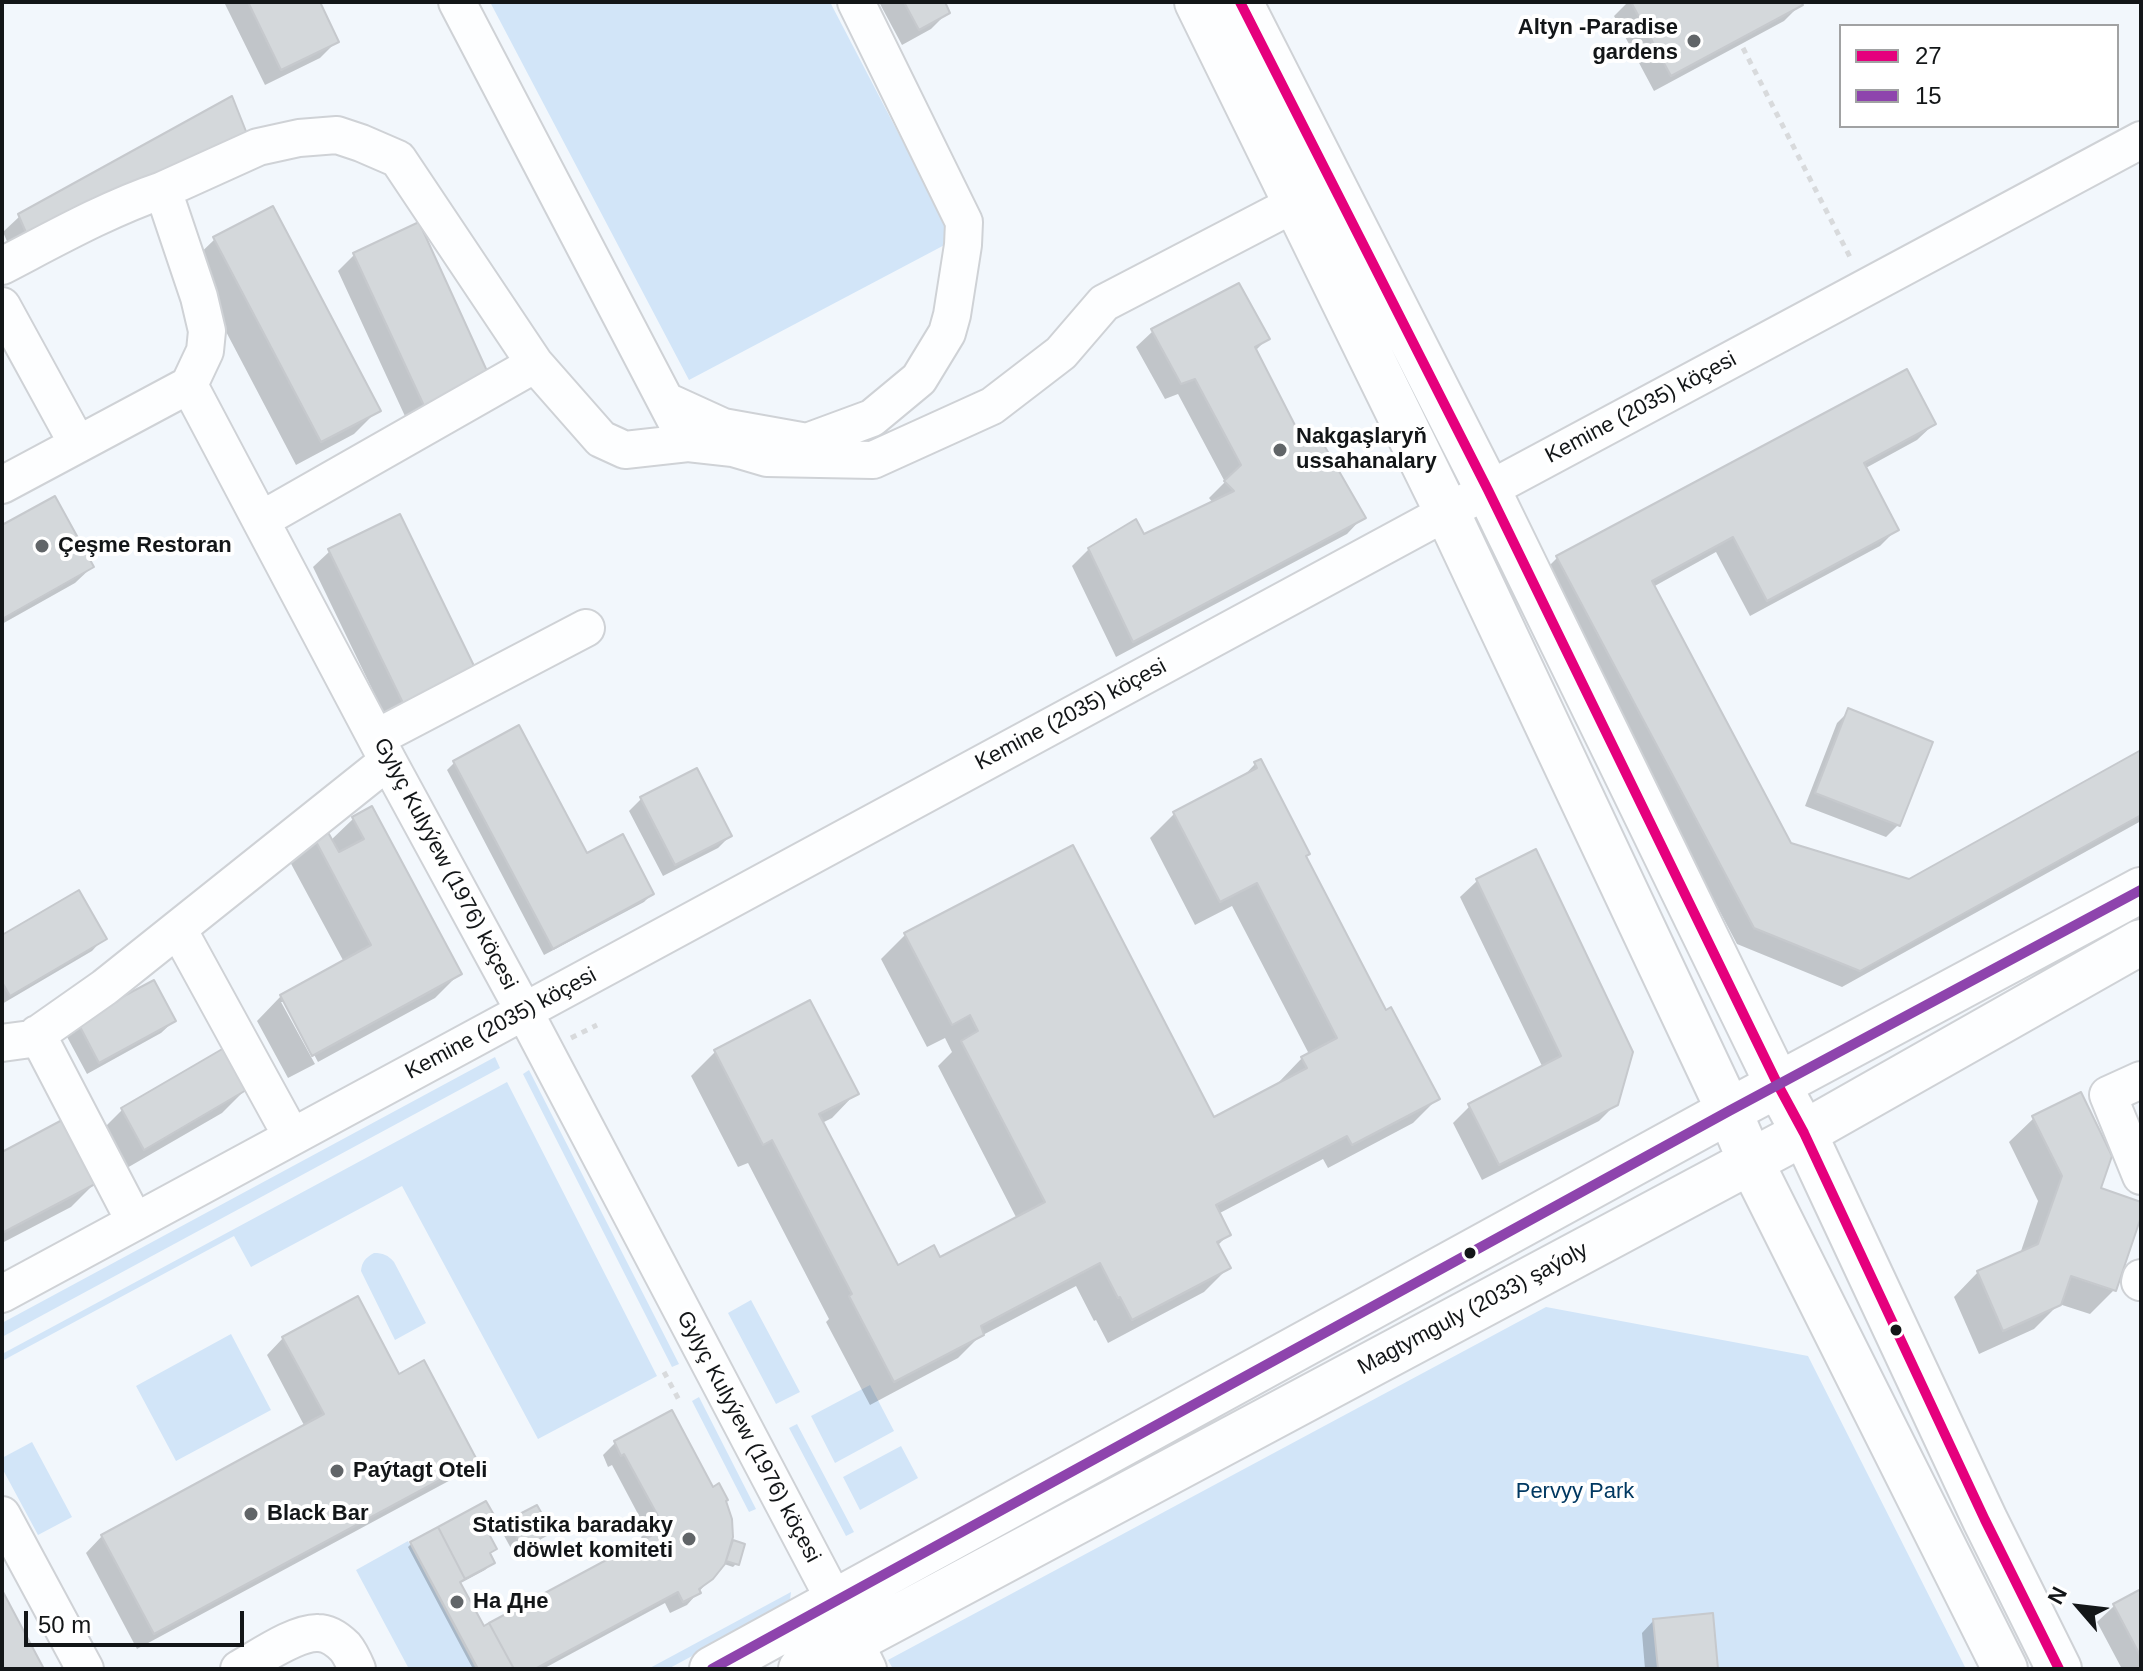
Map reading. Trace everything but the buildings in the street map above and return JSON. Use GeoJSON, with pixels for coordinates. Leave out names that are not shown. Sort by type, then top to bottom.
{"type":"FeatureCollection","features":[{"type":"Feature","properties":{"kind":"main road"},"geometry":{"type":"LineString","coordinates":[[1197,2],[1447,512],[1750,1160],[2005,1669]]}},
{"type":"Feature","properties":{"kind":"main road"},"geometry":{"type":"LineString","coordinates":[[1240,2],[1488,490],[1804,1133],[1978,1506],[2059,1669]]}},
{"type":"Feature","properties":{"kind":"main road"},"geometry":{"type":"LineString","coordinates":[[712,1669],[1729,1111],[2141,890]]}},
{"type":"Feature","properties":{"kind":"main road","name":"Magtymguly (2033) şaýoly"},"geometry":{"type":"LineString","coordinates":[[801,1669],[861,1655],[1750,1160],[1804,1133],[2141,942]]}},
{"type":"Feature","properties":{"kind":"street"},"geometry":{"type":"LineString","coordinates":[[457,2],[688,443]]}},
{"type":"Feature","properties":{"kind":"street"},"geometry":{"type":"LineString","coordinates":[[666,401],[723,427],[807,442],[872,418],[919,379],[947,333],[963,245],[964,222],[856,2]]}},
{"type":"Feature","properties":{"kind":"street"},"geometry":{"type":"LineString","coordinates":[[2,266],[142,197],[258,147],[299,138],[337,135],[398,159],[535,364],[601,439],[625,450],[688,443],[733,448],[767,458],[873,460],[992,406],[1061,353],[1104,303],[1296,203]]}},
{"type":"Feature","properties":{"kind":"street","name":"Kemine (2035) köçesi"},"geometry":{"type":"LineString","coordinates":[[3,1292],[2141,140]]}},
{"type":"Feature","properties":{"kind":"street"},"geometry":{"type":"LineString","coordinates":[[2,485],[189,385],[205,351],[207,331],[199,297],[163,190]]}},
{"type":"Feature","properties":{"kind":"street"},"geometry":{"type":"LineString","coordinates":[[2,306],[77,443]]}},
{"type":"Feature","properties":{"kind":"street"},"geometry":{"type":"LineString","coordinates":[[261,520],[535,364]]}},
{"type":"Feature","properties":{"kind":"street","name":"Gylyç Kulyýew (1976) köçesi"},"geometry":{"type":"LineString","coordinates":[[189,385],[524,1011],[861,1655]]}},
{"type":"Feature","properties":{"kind":"street"},"geometry":{"type":"LineString","coordinates":[[2,1043],[31,1039],[105,987],[178,929],[382,749],[586,628]]}},
{"type":"Feature","properties":{"kind":"street"},"geometry":{"type":"LineString","coordinates":[[178,929],[292,1137]]}},
{"type":"Feature","properties":{"kind":"street"},"geometry":{"type":"LineString","coordinates":[[37,1034],[135,1222]]}},
{"type":"Feature","properties":{"kind":"street"},"geometry":{"type":"LineString","coordinates":[[2141,1080],[2108,1095],[2141,1176]]}},
{"type":"Feature","properties":{"kind":"street"},"geometry":{"type":"LineString","coordinates":[[2,1515],[85,1669]]}},
{"type":"Feature","properties":{"kind":"street"},"geometry":{"type":"LineString","coordinates":[[239,1669],[295,1639],[315,1632],[338,1641],[347,1649],[357,1669]]}},
{"type":"Feature","properties":{"kind":"path"},"geometry":{"type":"LineString","coordinates":[[1743,48],[1865,287]]}},
{"type":"Feature","properties":{"kind":"path"},"geometry":{"type":"LineString","coordinates":[[664,1372],[679,1400]]}},
{"type":"Feature","properties":{"kind":"green space"},"geometry":{"type":"Polygon","coordinates":[[[490,2],[830,2],[954,240],[689,380],[490,2]]]}},
{"type":"Feature","properties":{"kind":"green space"},"geometry":{"type":"Polygon","coordinates":[[[495,1057],[500,1068],[2,1337],[2,1323],[495,1057]]]}},
{"type":"Feature","properties":{"kind":"green space"},"geometry":{"type":"Polygon","coordinates":[[[529,1070],[679,1364],[672,1367],[523,1074],[529,1070]]]}},
{"type":"Feature","properties":{"kind":"green space"},"geometry":{"type":"Polygon","coordinates":[[[507,1082],[657,1376],[538,1439],[402,1186],[251,1267],[234,1236],[2,1361],[2,1354],[507,1082]]]}},
{"type":"Feature","properties":{"kind":"green space"},"geometry":{"type":"Polygon","coordinates":[[[374,1253],[385,1255],[394,1262],[426,1323],[395,1340],[361,1271],[364,1260],[374,1253]]]}},
{"type":"Feature","properties":{"kind":"green space"},"geometry":{"type":"Polygon","coordinates":[[[751,1300],[800,1392],[776,1404],[728,1313],[751,1300]]]}},
{"type":"Feature","properties":{"kind":"green space","name":"Pervyy Park"},"geometry":{"type":"Polygon","coordinates":[[[1546,1307],[1808,1356],[1966,1669],[893,1669],[888,1660],[1546,1307]]]}},
{"type":"Feature","properties":{"kind":"green space"},"geometry":{"type":"Polygon","coordinates":[[[231,1334],[271,1410],[176,1461],[136,1386],[231,1334]]]}},
{"type":"Feature","properties":{"kind":"green space"},"geometry":{"type":"Polygon","coordinates":[[[870,1385],[894,1431],[835,1463],[811,1416],[870,1385]]]}},
{"type":"Feature","properties":{"kind":"green space"},"geometry":{"type":"Polygon","coordinates":[[[699,1397],[756,1509],[749,1512],[692,1401],[699,1397]]]}},
{"type":"Feature","properties":{"kind":"green space"},"geometry":{"type":"Polygon","coordinates":[[[797,1424],[854,1532],[846,1536],[789,1428],[797,1424]]]}},
{"type":"Feature","properties":{"kind":"green space"},"geometry":{"type":"Polygon","coordinates":[[[32,1442],[72,1517],[38,1535],[2,1468],[2,1458],[32,1442]]]}},
{"type":"Feature","properties":{"kind":"green space"},"geometry":{"type":"Polygon","coordinates":[[[901,1446],[918,1478],[860,1510],[843,1477],[901,1446]]]}},
{"type":"Feature","properties":{"kind":"green space"},"geometry":{"type":"Polygon","coordinates":[[[408,1541],[476,1669],[409,1669],[356,1570],[408,1541]]]}},
{"type":"Feature","properties":{"kind":"green space"},"geometry":{"type":"Polygon","coordinates":[[[791,1592],[787,1605],[668,1669],[648,1669],[791,1592]]]}},
{"type":"Feature","properties":{"kind":"transit line","name":"27"},"geometry":{"type":"LineString","coordinates":[[1240,2],[1488,490],[1804,1133],[1985,1520],[2059,1669]]}},
{"type":"Feature","properties":{"kind":"transit line","name":"15"},"geometry":{"type":"LineString","coordinates":[[712,1669],[1729,1111],[2141,890]]}},
{"type":"Feature","properties":{"kind":"place","name":"Altyn -Paradise gardens"},"geometry":{"type":"Point","coordinates":[1694,41]}},
{"type":"Feature","properties":{"kind":"place","name":"Nakgaşlaryň ussahanalary"},"geometry":{"type":"Point","coordinates":[1280,450]}},
{"type":"Feature","properties":{"kind":"place","name":"Çeşme Restoran"},"geometry":{"type":"Point","coordinates":[42,546]}},
{"type":"Feature","properties":{"kind":"place","name":"Paýtagt Oteli"},"geometry":{"type":"Point","coordinates":[337,1471]}},
{"type":"Feature","properties":{"kind":"place","name":"Black Bar"},"geometry":{"type":"Point","coordinates":[251,1514]}},
{"type":"Feature","properties":{"kind":"place","name":"Statistika baradaky döwlet komiteti"},"geometry":{"type":"Point","coordinates":[689,1539]}},
{"type":"Feature","properties":{"kind":"place","name":"На Дне"},"geometry":{"type":"Point","coordinates":[457,1602]}}]}
